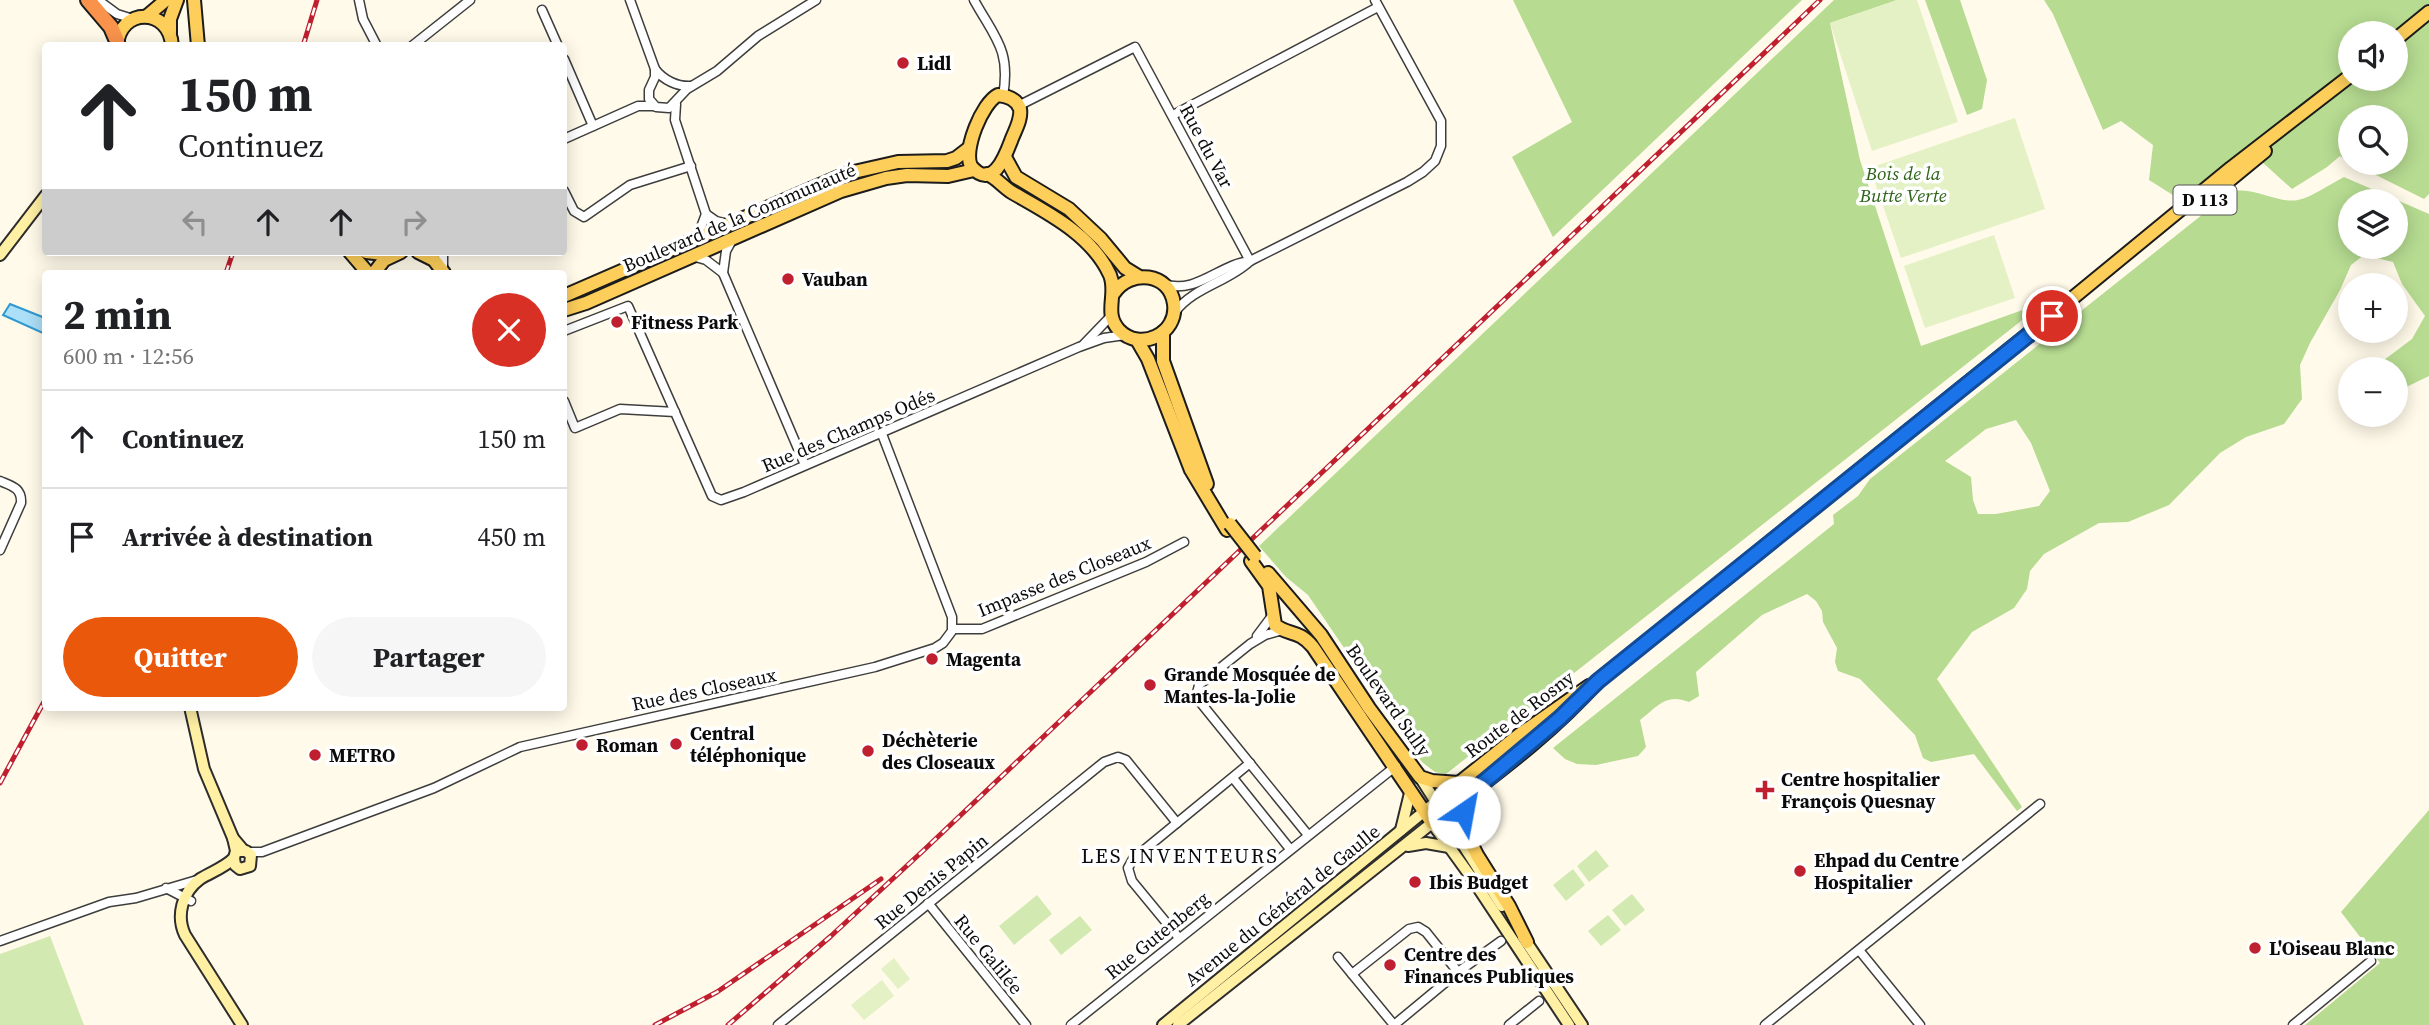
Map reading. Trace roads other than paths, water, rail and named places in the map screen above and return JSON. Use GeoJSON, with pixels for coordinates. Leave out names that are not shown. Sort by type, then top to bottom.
{"type":"FeatureCollection","features":[{"type":"Feature","properties":{"kind":"highway"},"geometry":{"type":"LineString","coordinates":[[88,0],[109,25],[117,42]]}},
{"type":"Feature","properties":{"kind":"main road"},"geometry":{"type":"LineString","coordinates":[[117,42],[123,26],[133,19],[147,16],[166,0]]}},
{"type":"Feature","properties":{"kind":"main road"},"geometry":{"type":"LineString","coordinates":[[171,40],[170,19],[177,0]]}},
{"type":"Feature","properties":{"kind":"main road"},"geometry":{"type":"LineString","coordinates":[[194,0],[198,42]]}},
{"type":"Feature","properties":{"kind":"main road"},"geometry":{"type":"LineString","coordinates":[[2408,29],[2429,12]]}},
{"type":"Feature","properties":{"kind":"main road"},"geometry":{"type":"LineString","coordinates":[[147,16],[160,21],[171,40]]}},
{"type":"Feature","properties":{"kind":"main road","name":"D 113"},"geometry":{"type":"LineString","coordinates":[[1598,681],[2052,316],[2231,168],[2350,76],[2325,101],[2250,164],[2052,316]]}},
{"type":"Feature","properties":{"kind":"main road"},"geometry":{"type":"LineString","coordinates":[[981,172],[998,169],[1005,157],[1019,120],[1018,106],[1013,99],[994,97],[987,103],[969,148],[968,158],[981,172],[1047,211],[1082,238],[1110,274],[1114,293]]}},
{"type":"Feature","properties":{"kind":"main road","name":"Boulevard de la Communauté"},"geometry":{"type":"LineString","coordinates":[[567,295],[859,170],[898,162],[947,161],[969,148]]}},
{"type":"Feature","properties":{"kind":"main road"},"geometry":{"type":"LineString","coordinates":[[1005,157],[1016,177],[1069,209],[1101,239],[1125,268],[1138,276],[1151,277],[1163,284],[1172,295],[1174,315],[1163,332],[1151,339],[1131,337]]}},
{"type":"Feature","properties":{"kind":"main road","name":"Boulevard de la Communauté"},"geometry":{"type":"LineString","coordinates":[[567,309],[841,191],[907,175],[948,176],[981,172]]}},
{"type":"Feature","properties":{"kind":"main road"},"geometry":{"type":"LineString","coordinates":[[353,256],[365,270]]}},
{"type":"Feature","properties":{"kind":"main road"},"geometry":{"type":"LineString","coordinates":[[376,270],[393,256]]}},
{"type":"Feature","properties":{"kind":"main road"},"geometry":{"type":"LineString","coordinates":[[427,256],[442,270]]}},
{"type":"Feature","properties":{"kind":"main road"},"geometry":{"type":"LineString","coordinates":[[1138,276],[1123,283],[1114,293],[1111,316],[1117,328],[1131,337],[1147,357],[1191,470],[1269,586],[1273,613],[1275,625],[1286,631],[1300,623],[1296,606],[1279,604],[1273,613]]}},
{"type":"Feature","properties":{"kind":"main road"},"geometry":{"type":"LineString","coordinates":[[1163,332],[1163,361],[1202,472],[1228,527]]}},
{"type":"Feature","properties":{"kind":"main road","name":"Boulevard Sully"},"geometry":{"type":"LineString","coordinates":[[1253,559],[1321,635],[1369,708],[1420,777]]}},
{"type":"Feature","properties":{"kind":"main road","name":"Boulevard Sully"},"geometry":{"type":"LineString","coordinates":[[1286,631],[1304,637],[1313,647],[1396,766],[1410,793],[1432,823]]}},
{"type":"Feature","properties":{"kind":"main road","name":"Route de Rosny"},"geometry":{"type":"LineString","coordinates":[[1459,783],[1576,692],[1598,681]]}},
{"type":"Feature","properties":{"kind":"main road","name":"Route de Rosny"},"geometry":{"type":"LineString","coordinates":[[1444,814],[1560,718],[1598,681]]}},
{"type":"Feature","properties":{"kind":"main road"},"geometry":{"type":"LineString","coordinates":[[1420,777],[1432,781],[1459,783]]}},
{"type":"Feature","properties":{"kind":"main road"},"geometry":{"type":"LineString","coordinates":[[1467,796],[1464,812],[1467,835],[1527,942]]}},
{"type":"Feature","properties":{"kind":"main road","name":"D 113"},"geometry":{"type":"LineString","coordinates":[[1432,823],[1444,814]]}},
{"type":"Feature","properties":{"kind":"street"},"geometry":{"type":"LineString","coordinates":[[99,0],[117,14],[133,19]]}},
{"type":"Feature","properties":{"kind":"street"},"geometry":{"type":"LineString","coordinates":[[359,0],[363,19],[375,42]]}},
{"type":"Feature","properties":{"kind":"street"},"geometry":{"type":"LineString","coordinates":[[417,42],[470,0]]}},
{"type":"Feature","properties":{"kind":"street"},"geometry":{"type":"LineString","coordinates":[[567,138],[638,106],[649,94],[655,69],[630,0]]}},
{"type":"Feature","properties":{"kind":"street"},"geometry":{"type":"LineString","coordinates":[[638,106],[671,107],[692,86],[717,71],[758,36],[816,0]]}},
{"type":"Feature","properties":{"kind":"street"},"geometry":{"type":"LineString","coordinates":[[974,0],[1005,57],[1007,68],[1003,96]]}},
{"type":"Feature","properties":{"kind":"street"},"geometry":{"type":"LineString","coordinates":[[1173,115],[1377,3],[1441,121],[1441,146],[1435,161],[1423,172],[1250,261],[1241,270],[1188,298],[1174,315]]}},
{"type":"Feature","properties":{"kind":"street"},"geometry":{"type":"LineString","coordinates":[[542,10],[556,42]]}},
{"type":"Feature","properties":{"kind":"street","name":"Rue du Var"},"geometry":{"type":"LineString","coordinates":[[1018,106],[1135,47],[1250,261]]}},
{"type":"Feature","properties":{"kind":"street"},"geometry":{"type":"LineString","coordinates":[[567,66],[593,126]]}},
{"type":"Feature","properties":{"kind":"street"},"geometry":{"type":"LineString","coordinates":[[655,69],[678,90],[675,120],[706,214],[696,240]]}},
{"type":"Feature","properties":{"kind":"street"},"geometry":{"type":"LineString","coordinates":[[652,84],[660,79],[682,86],[692,86]]}},
{"type":"Feature","properties":{"kind":"street"},"geometry":{"type":"LineString","coordinates":[[649,94],[658,108],[675,120]]}},
{"type":"Feature","properties":{"kind":"street"},"geometry":{"type":"LineString","coordinates":[[567,197],[574,211],[584,217],[629,185],[691,166]]}},
{"type":"Feature","properties":{"kind":"street"},"geometry":{"type":"LineString","coordinates":[[0,255],[42,200]]}},
{"type":"Feature","properties":{"kind":"street"},"geometry":{"type":"LineString","coordinates":[[706,214],[716,221],[731,224]]}},
{"type":"Feature","properties":{"kind":"street"},"geometry":{"type":"LineString","coordinates":[[723,273],[726,251],[733,238]]}},
{"type":"Feature","properties":{"kind":"street"},"geometry":{"type":"LineString","coordinates":[[692,256],[706,260],[723,273],[805,465]]}},
{"type":"Feature","properties":{"kind":"street"},"geometry":{"type":"LineString","coordinates":[[1163,284],[1174,287],[1189,286],[1238,262],[1250,261]]}},
{"type":"Feature","properties":{"kind":"street","name":"Rue des Champs Odés"},"geometry":{"type":"LineString","coordinates":[[567,330],[628,306],[712,496],[721,500],[1079,347],[1104,338],[1131,337]]}},
{"type":"Feature","properties":{"kind":"street","name":"Rue des Champs Odés"},"geometry":{"type":"LineString","coordinates":[[1079,347],[1111,316]]}},
{"type":"Feature","properties":{"kind":"street"},"geometry":{"type":"LineString","coordinates":[[567,408],[575,428],[620,409],[675,412]]}},
{"type":"Feature","properties":{"kind":"street"},"geometry":{"type":"LineString","coordinates":[[882,433],[946,600],[953,629]]}},
{"type":"Feature","properties":{"kind":"street"},"geometry":{"type":"LineString","coordinates":[[0,481],[16,488],[21,496],[0,550]]}},
{"type":"Feature","properties":{"kind":"street","name":"Impasse des Closeaux"},"geometry":{"type":"LineString","coordinates":[[953,629],[982,628],[1146,562],[1184,542]]}},
{"type":"Feature","properties":{"kind":"street"},"geometry":{"type":"LineString","coordinates":[[1250,644],[1273,613]]}},
{"type":"Feature","properties":{"kind":"street","name":"Rue des Closeaux"},"geometry":{"type":"LineString","coordinates":[[239,857],[262,852],[434,789],[520,747],[875,667],[935,648],[945,641],[953,629]]}},
{"type":"Feature","properties":{"kind":"street"},"geometry":{"type":"LineString","coordinates":[[1286,631],[1265,635],[1250,644],[1197,687],[1196,697],[1308,835]]}},
{"type":"Feature","properties":{"kind":"street"},"geometry":{"type":"LineString","coordinates":[[191,711],[204,769],[239,857],[246,869],[251,864]]}},
{"type":"Feature","properties":{"kind":"street","name":"Rue Denis Papin"},"geometry":{"type":"LineString","coordinates":[[778,1025],[1104,762],[1118,757],[1126,760],[1177,824]]}},
{"type":"Feature","properties":{"kind":"street"},"geometry":{"type":"LineString","coordinates":[[1179,938],[1132,881],[1128,868],[1133,859],[1250,763]]}},
{"type":"Feature","properties":{"kind":"street","name":"Rue Gutenberg"},"geometry":{"type":"LineString","coordinates":[[1071,1025],[1396,766]]}},
{"type":"Feature","properties":{"kind":"street","name":"Boulevard Sully"},"geometry":{"type":"LineString","coordinates":[[1420,777],[1472,861],[1582,1025]]}},
{"type":"Feature","properties":{"kind":"street"},"geometry":{"type":"LineString","coordinates":[[1233,778],[1290,849]]}},
{"type":"Feature","properties":{"kind":"street","name":"Route de Rosny"},"geometry":{"type":"LineString","coordinates":[[1435,802],[1459,783]]}},
{"type":"Feature","properties":{"kind":"street"},"geometry":{"type":"LineString","coordinates":[[1401,830],[1410,793]]}},
{"type":"Feature","properties":{"kind":"street","name":"D 113"},"geometry":{"type":"LineString","coordinates":[[1424,812],[1435,802]]}},
{"type":"Feature","properties":{"kind":"street"},"geometry":{"type":"LineString","coordinates":[[1766,1025],[2040,804]]}},
{"type":"Feature","properties":{"kind":"street","name":"Avenue du Général de Gaulle"},"geometry":{"type":"LineString","coordinates":[[1163,1025],[1424,812]]}},
{"type":"Feature","properties":{"kind":"street","name":"Boulevard Sully"},"geometry":{"type":"LineString","coordinates":[[1432,823],[1569,1025]]}},
{"type":"Feature","properties":{"kind":"street","name":"Avenue du Général de Gaulle"},"geometry":{"type":"LineString","coordinates":[[1178,1025],[1432,823]]}},
{"type":"Feature","properties":{"kind":"street"},"geometry":{"type":"LineString","coordinates":[[1399,850],[1417,843],[1449,847]]}},
{"type":"Feature","properties":{"kind":"street","name":"Rue des Closeaux"},"geometry":{"type":"LineString","coordinates":[[251,864],[262,852]]}},
{"type":"Feature","properties":{"kind":"street"},"geometry":{"type":"LineString","coordinates":[[0,941],[109,902],[136,898],[200,879],[239,857]]}},
{"type":"Feature","properties":{"kind":"street"},"geometry":{"type":"LineString","coordinates":[[188,899],[239,857]]}},
{"type":"Feature","properties":{"kind":"street"},"geometry":{"type":"LineString","coordinates":[[200,879],[188,899],[187,921],[191,945],[242,1025]]}},
{"type":"Feature","properties":{"kind":"street"},"geometry":{"type":"LineString","coordinates":[[166,888],[188,899]]}},
{"type":"Feature","properties":{"kind":"street","name":"Rue Galilée"},"geometry":{"type":"LineString","coordinates":[[928,903],[1026,1025]]}},
{"type":"Feature","properties":{"kind":"street"},"geometry":{"type":"LineString","coordinates":[[1352,974],[1409,929],[1418,927],[1426,932],[1458,972]]}},
{"type":"Feature","properties":{"kind":"street"},"geometry":{"type":"LineString","coordinates":[[1338,957],[1394,1025],[1458,972],[1501,941]]}},
{"type":"Feature","properties":{"kind":"street"},"geometry":{"type":"LineString","coordinates":[[1859,950],[1920,1025]]}},
{"type":"Feature","properties":{"kind":"street"},"geometry":{"type":"LineString","coordinates":[[2293,1025],[2371,961]]}},
{"type":"Feature","properties":{"kind":"street"},"geometry":{"type":"LineString","coordinates":[[1509,1025],[1539,1002]]}},
{"type":"Feature","properties":{"kind":"water"},"geometry":{"type":"Polygon","coordinates":[[[10,304],[42,317],[42,333],[3,315],[10,304]]]}},
{"type":"Feature","properties":{"kind":"railway"},"geometry":{"type":"LineString","coordinates":[[304,42],[317,0]]}},
{"type":"Feature","properties":{"kind":"railway"},"geometry":{"type":"LineString","coordinates":[[728,1025],[831,936],[925,849],[1820,0]]}},
{"type":"Feature","properties":{"kind":"railway"},"geometry":{"type":"LineString","coordinates":[[227,270],[232,256]]}},
{"type":"Feature","properties":{"kind":"railway"},"geometry":{"type":"LineString","coordinates":[[0,783],[42,705]]}},
{"type":"Feature","properties":{"kind":"railway"},"geometry":{"type":"LineString","coordinates":[[655,1025],[717,992],[881,879]]}},
{"type":"Feature","properties":{"kind":"place","name":"Lidl"},"geometry":{"type":"Point","coordinates":[903,63]}},
{"type":"Feature","properties":{"kind":"place","name":"Vauban"},"geometry":{"type":"Point","coordinates":[788,279]}},
{"type":"Feature","properties":{"kind":"place","name":"Fitness Park"},"geometry":{"type":"Point","coordinates":[617,322]}},
{"type":"Feature","properties":{"kind":"place","name":"Magenta"},"geometry":{"type":"Point","coordinates":[932,659]}},
{"type":"Feature","properties":{"kind":"place","name":"Grande Mosquée de Mantes-la-Jolie"},"geometry":{"type":"Point","coordinates":[1150,685]}},
{"type":"Feature","properties":{"kind":"place","name":"Central téléphonique"},"geometry":{"type":"Point","coordinates":[676,744]}},
{"type":"Feature","properties":{"kind":"place","name":"Roman"},"geometry":{"type":"Point","coordinates":[582,745]}},
{"type":"Feature","properties":{"kind":"place","name":"Déchèterie des Closeaux"},"geometry":{"type":"Point","coordinates":[868,751]}},
{"type":"Feature","properties":{"kind":"place","name":"METRO"},"geometry":{"type":"Point","coordinates":[315,755]}},
{"type":"Feature","properties":{"kind":"place","name":"Centre hospitalier François Quesnay"},"geometry":{"type":"Point","coordinates":[1765,790]}},
{"type":"Feature","properties":{"kind":"place","name":"Ehpad du Centre Hospitalier"},"geometry":{"type":"Point","coordinates":[1800,871]}},
{"type":"Feature","properties":{"kind":"place","name":"Ibis Budget"},"geometry":{"type":"Point","coordinates":[1415,882]}},
{"type":"Feature","properties":{"kind":"place","name":"L'Oiseau Blanc"},"geometry":{"type":"Point","coordinates":[2255,948]}},
{"type":"Feature","properties":{"kind":"place","name":"Centre des Finances Publiques"},"geometry":{"type":"Point","coordinates":[1390,965]}},
{"type":"Feature","properties":{"kind":"district","name":"LES INVENTEURS"},"geometry":{"type":"Point","coordinates":[1180,856]}},
{"type":"Feature","properties":{"kind":"park label","name":"Bois de la Butte Verte"},"geometry":{"type":"Point","coordinates":[1903,184]}}]}
